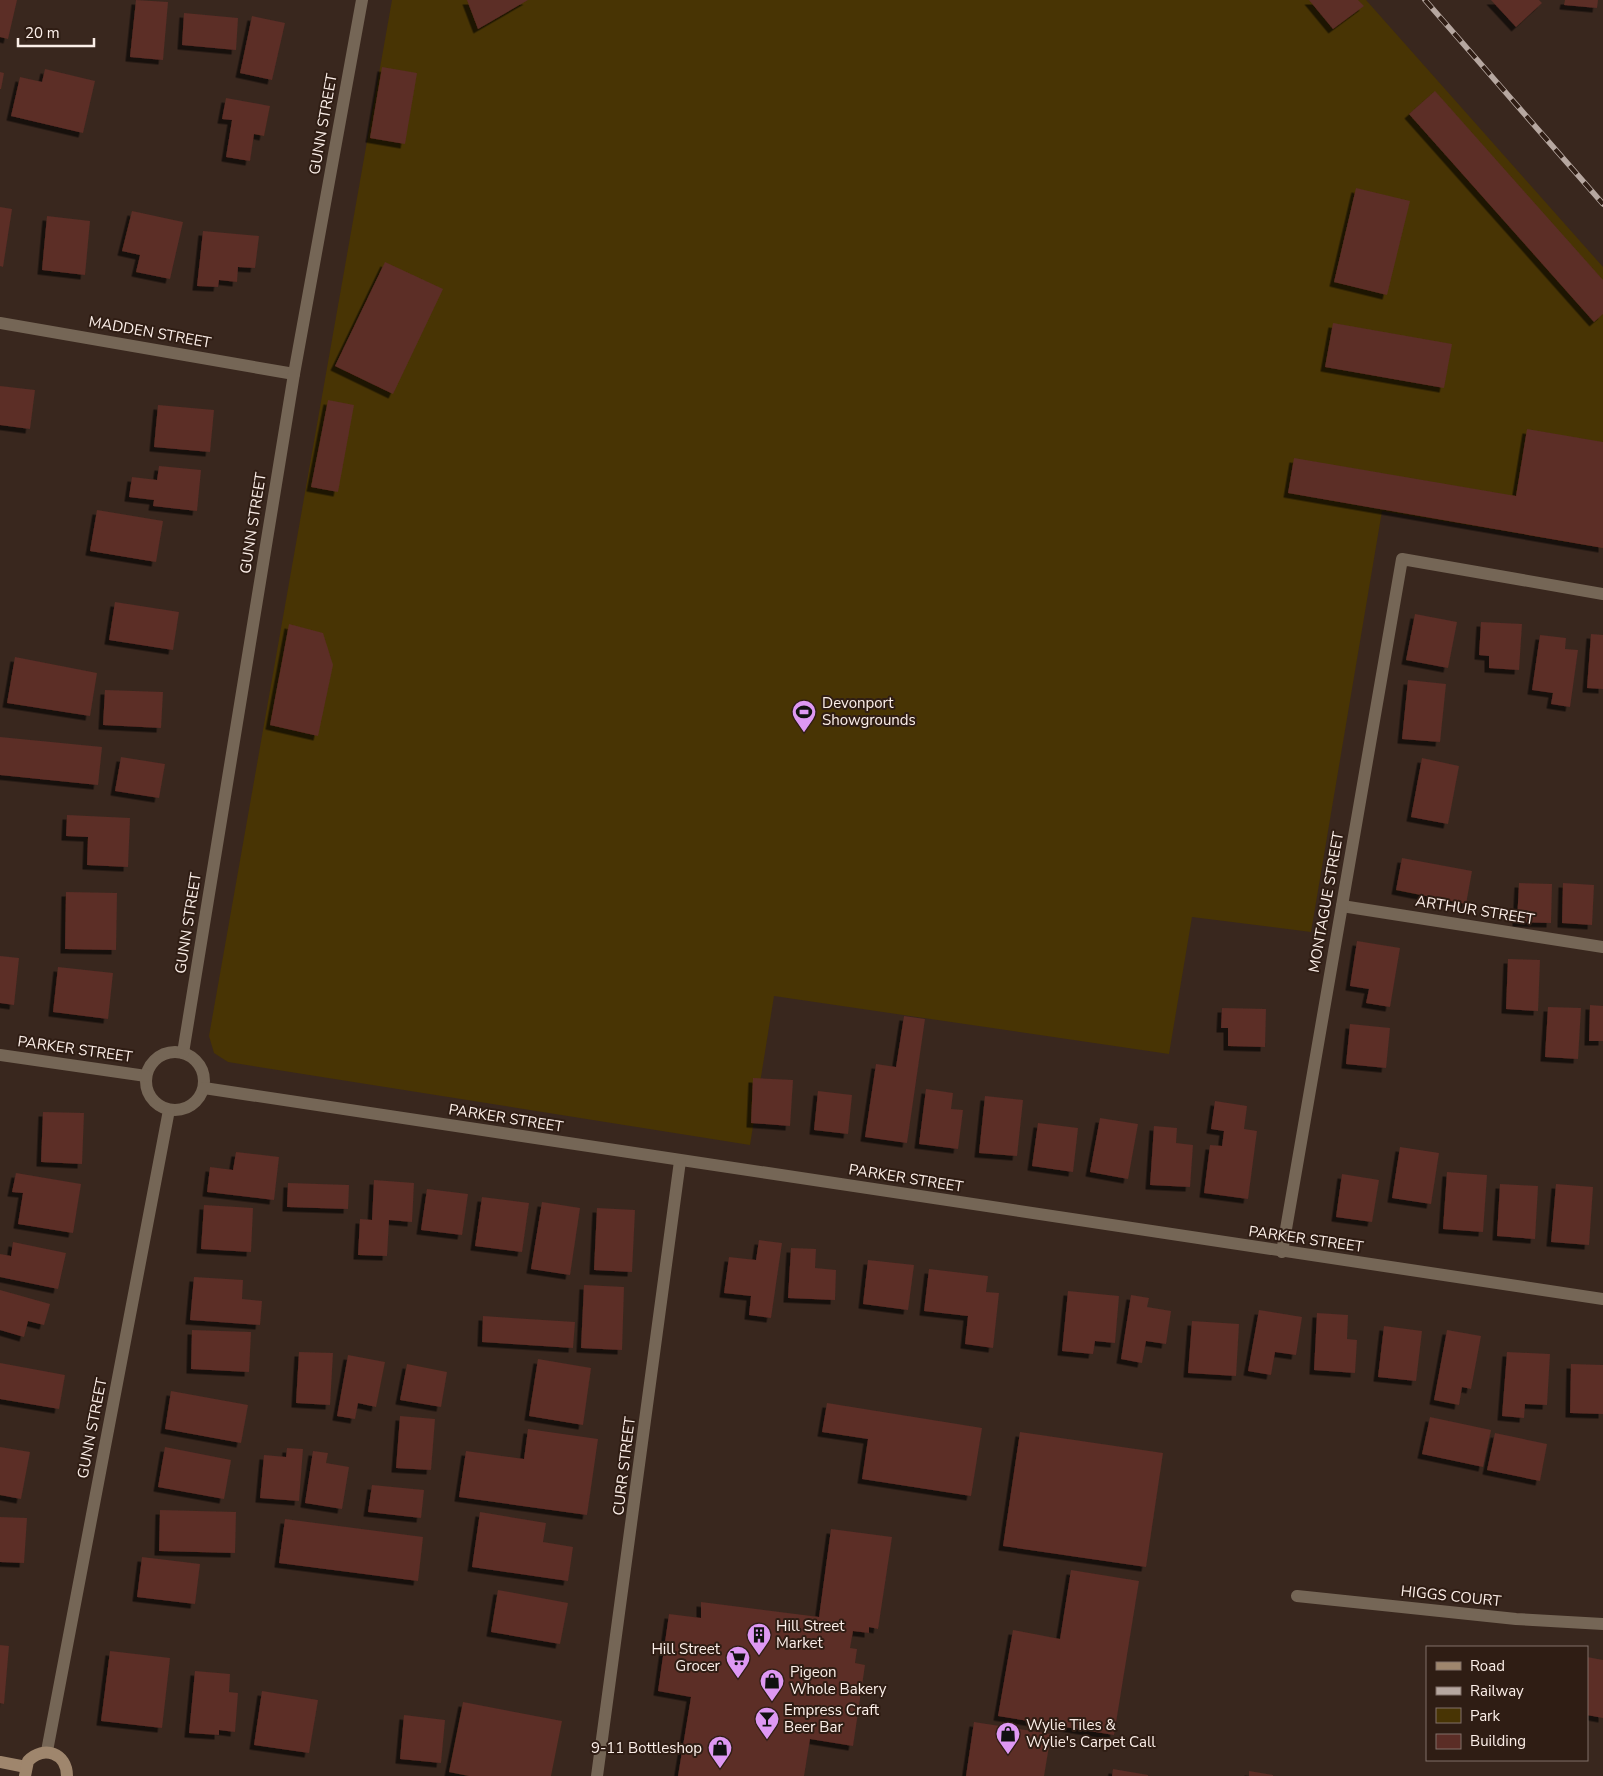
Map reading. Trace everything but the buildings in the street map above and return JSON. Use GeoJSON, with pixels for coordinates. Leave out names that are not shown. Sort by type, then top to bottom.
{"type":"FeatureCollection","features":[{"type":"Feature","properties":{"kind":"main road"},"geometry":{"type":"LineString","coordinates":[[0,1762],[25,1772],[34,1756],[47,1751],[60,1756],[65,1763],[67,1776]]}},
{"type":"Feature","properties":{"kind":"street","name":"GUNN STREET"},"geometry":{"type":"LineString","coordinates":[[183,1053],[294,374],[362,0]]}},
{"type":"Feature","properties":{"kind":"street","name":"MADDEN STREET"},"geometry":{"type":"LineString","coordinates":[[0,323],[294,374]]}},
{"type":"Feature","properties":{"kind":"street","name":"MONTAGUE STREET"},"geometry":{"type":"LineString","coordinates":[[1282,1252],[1402,559],[1603,594]]}},
{"type":"Feature","properties":{"kind":"street","name":"ARTHUR STREET"},"geometry":{"type":"LineString","coordinates":[[1342,906],[1603,947]]}},
{"type":"Feature","properties":{"kind":"street"},"geometry":{"type":"LineString","coordinates":[[183,1053],[192,1057],[200,1064],[204,1074],[204,1088],[200,1098],[193,1105],[179,1111],[169,1110],[152,1099],[147,1090],[146,1076],[157,1058],[166,1054],[183,1053]]}},
{"type":"Feature","properties":{"kind":"street","name":"PARKER STREET"},"geometry":{"type":"LineString","coordinates":[[0,1055],[146,1076]]}},
{"type":"Feature","properties":{"kind":"street","name":"PARKER STREET"},"geometry":{"type":"LineString","coordinates":[[204,1088],[1603,1299]]}},
{"type":"Feature","properties":{"kind":"street","name":"GUNN STREET"},"geometry":{"type":"LineString","coordinates":[[47,1751],[169,1110]]}},
{"type":"Feature","properties":{"kind":"street","name":"CURR STREET"},"geometry":{"type":"LineString","coordinates":[[597,1776],[680,1161]]}},
{"type":"Feature","properties":{"kind":"street","name":"HIGGS COURT"},"geometry":{"type":"LineString","coordinates":[[1297,1596],[1516,1620],[1603,1624]]}},
{"type":"Feature","properties":{"kind":"green space","name":"Devonport Showgrounds"},"geometry":{"type":"Polygon","coordinates":[[[392,0],[1366,0],[1603,267],[1603,548],[1382,511],[1311,932],[1192,917],[1169,1054],[774,996],[750,1145],[228,1062],[214,1053],[209,1036],[392,0]]]}},
{"type":"Feature","properties":{"kind":"railway"},"geometry":{"type":"LineString","coordinates":[[1425,0],[1603,204]]}},
{"type":"Feature","properties":{"kind":"place","name":"Devonport Showgrounds"},"geometry":{"type":"Point","coordinates":[804,733]}},
{"type":"Feature","properties":{"kind":"place","name":"Hill Street Market"},"geometry":{"type":"Point","coordinates":[759,1656]}},
{"type":"Feature","properties":{"kind":"place","name":"Hill Street Grocer"},"geometry":{"type":"Point","coordinates":[738,1679]}},
{"type":"Feature","properties":{"kind":"place","name":"Pigeon Whole Bakery"},"geometry":{"type":"Point","coordinates":[772,1702]}},
{"type":"Feature","properties":{"kind":"place","name":"Empress Craft Beer Bar"},"geometry":{"type":"Point","coordinates":[767,1740]}},
{"type":"Feature","properties":{"kind":"place","name":"Wylie Tiles & Wylie's Carpet Call"},"geometry":{"type":"Point","coordinates":[1008,1755]}},
{"type":"Feature","properties":{"kind":"place","name":"9-11 Bottleshop"},"geometry":{"type":"Point","coordinates":[720,1769]}}]}
